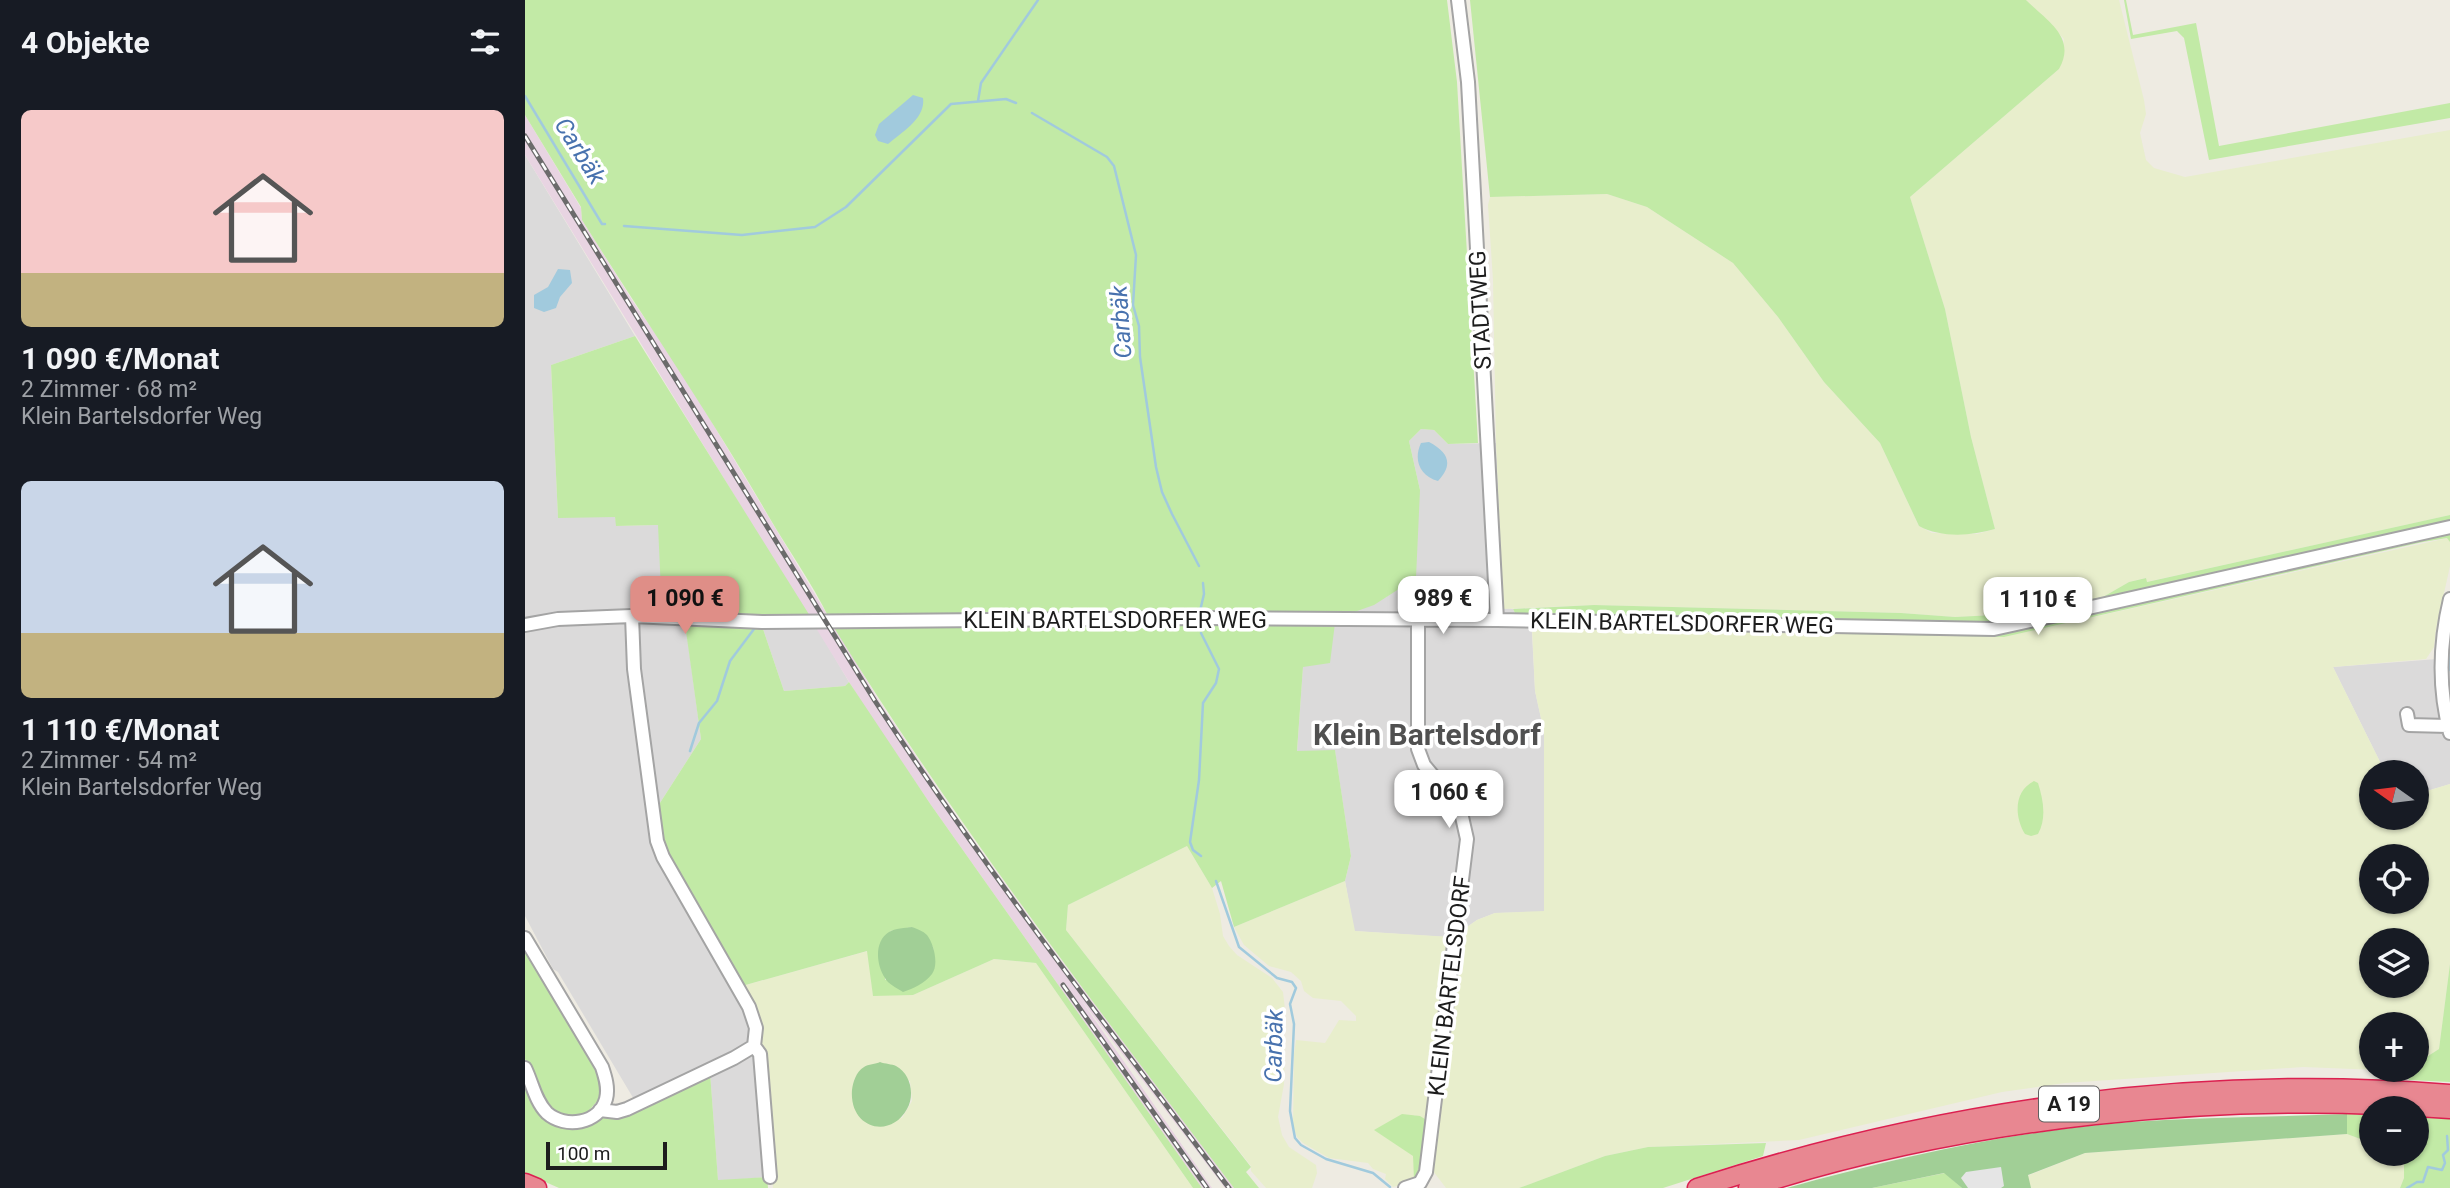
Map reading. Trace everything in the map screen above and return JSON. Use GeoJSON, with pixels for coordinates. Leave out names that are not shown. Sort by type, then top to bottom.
{"type":"FeatureCollection","features":[{"type":"Feature","properties":{"kind":"highway","name":"A 19"},"geometry":{"type":"LineString","coordinates":[[1697,1188],[1875,1137],[1994,1115],[2106,1099],[2273,1088],[2367,1089],[2450,1094]]}},
{"type":"Feature","properties":{"kind":"highway","name":"A 19"},"geometry":{"type":"LineString","coordinates":[[1748,1188],[1887,1151],[2020,1126],[2105,1115],[2270,1104],[2356,1104],[2450,1109]]}},
{"type":"Feature","properties":{"kind":"highway"},"geometry":{"type":"LineString","coordinates":[[525,1183],[537,1188]]}},
{"type":"Feature","properties":{"kind":"street","name":"STADTWEG"},"geometry":{"type":"LineString","coordinates":[[1458,0],[1468,82],[1497,620]]}},
{"type":"Feature","properties":{"kind":"street","name":"KLEIN BARTELSDORFER WEG"},"geometry":{"type":"LineString","coordinates":[[525,625],[558,619],[632,616],[762,622],[1418,619],[1994,629],[2450,527]]}},
{"type":"Feature","properties":{"kind":"street"},"geometry":{"type":"LineString","coordinates":[[2407,714],[2409,724],[2449,729],[2440,658],[2442,631],[2450,599]]}},
{"type":"Feature","properties":{"kind":"street"},"geometry":{"type":"LineString","coordinates":[[632,616],[634,669],[657,841],[663,857],[749,1007],[756,1028],[754,1045],[760,1054],[770,1177]]}},
{"type":"Feature","properties":{"kind":"street","name":"KLEIN BARTELSDORF"},"geometry":{"type":"LineString","coordinates":[[1405,1188],[1420,1182],[1426,1172],[1467,839],[1460,808],[1425,765],[1418,749],[1418,619]]}},
{"type":"Feature","properties":{"kind":"street"},"geometry":{"type":"LineString","coordinates":[[525,938],[602,1067],[607,1094],[600,1110],[581,1121],[565,1122],[555,1118],[542,1107],[525,1068]]}},
{"type":"Feature","properties":{"kind":"street"},"geometry":{"type":"LineString","coordinates":[[600,1110],[617,1112],[627,1109],[734,1058],[754,1045]]}},
{"type":"Feature","properties":{"kind":"shaded area"},"geometry":{"type":"Polygon","coordinates":[[[525,115],[581,208],[582,220],[632,300],[678,366],[879,701],[961,823],[1051,947],[1234,1188],[1225,1188],[1079,997],[1212,1188],[1202,1188],[867,711],[525,155],[525,115]]]}},
{"type":"Feature","properties":{"kind":"shaded area"},"geometry":{"type":"Polygon","coordinates":[[[525,155],[635,336],[551,365],[558,517],[615,517],[617,526],[658,525],[810,616],[849,682],[845,686],[784,691],[762,626],[685,620],[701,739],[658,806],[752,1028],[767,1177],[718,1181],[710,1072],[635,1101],[558,972],[553,969],[525,916],[525,155]]]}},
{"type":"Feature","properties":{"kind":"shaded area"},"geometry":{"type":"Polygon","coordinates":[[[1421,429],[1434,430],[1448,444],[1496,443],[1503,608],[1513,609],[1516,615],[1531,615],[1535,691],[1544,732],[1544,912],[1495,913],[1467,927],[1462,938],[1354,931],[1345,881],[1351,856],[1335,751],[1297,752],[1303,666],[1420,490],[1409,441],[1421,429]]]}},
{"type":"Feature","properties":{"kind":"shaded area"},"geometry":{"type":"Polygon","coordinates":[[[2450,658],[2450,784],[2429,790],[2429,760],[2379,760],[2333,667],[2450,658]]]}},
{"type":"Feature","properties":{"kind":"shaded area"},"geometry":{"type":"Polygon","coordinates":[[[2001,1167],[2004,1186],[2001,1188],[1968,1188],[1961,1178],[1966,1172],[2001,1167]]]}},
{"type":"Feature","properties":{"kind":"green space"},"geometry":{"type":"Polygon","coordinates":[[[525,0],[1447,0],[1457,82],[1478,443],[1448,444],[1434,430],[1421,429],[1409,441],[1420,490],[1416,578],[1374,605],[1343,616],[829,618],[724,442],[582,220],[581,207],[525,115],[525,0]]]}},
{"type":"Feature","properties":{"kind":"green space"},"geometry":{"type":"Polygon","coordinates":[[[1470,0],[2026,0],[2057,30],[2064,48],[2064,58],[2059,69],[1910,197],[1945,309],[1971,437],[1995,529],[1956,535],[1937,533],[1919,526],[1880,443],[1824,382],[1778,317],[1733,263],[1647,207],[1607,194],[1490,197],[1470,0]]]}},
{"type":"Feature","properties":{"kind":"green space"},"geometry":{"type":"Polygon","coordinates":[[[2026,0],[2119,0],[2144,100],[2146,114],[2140,133],[2146,160],[2154,168],[2185,177],[2450,130],[2450,515],[2146,582],[2145,578],[2129,582],[2103,597],[1994,615],[1955,617],[1901,613],[1594,605],[1503,609],[1493,280],[1488,205],[1490,197],[1607,194],[1647,207],[1733,263],[1778,317],[1824,382],[1880,443],[1919,526],[1932,533],[1977,534],[1995,529],[1971,437],[1945,309],[1910,197],[2059,69],[2064,39],[2026,0]]]}},
{"type":"Feature","properties":{"kind":"green space"},"geometry":{"type":"Polygon","coordinates":[[[2124,0],[2133,35],[2196,23],[2219,146],[2450,103],[2450,118],[2209,160],[2184,38],[2177,31],[2131,39],[2124,0]]]}},
{"type":"Feature","properties":{"kind":"green space"},"geometry":{"type":"Polygon","coordinates":[[[635,336],[810,616],[662,614],[658,525],[616,526],[615,517],[558,518],[551,365],[635,336]]]}},
{"type":"Feature","properties":{"kind":"green space"},"geometry":{"type":"Polygon","coordinates":[[[2450,515],[2450,542],[2447,538],[2423,542],[2004,637],[1532,628],[1531,615],[1516,615],[1513,609],[1594,605],[1901,613],[1955,617],[1994,615],[2103,597],[2129,582],[2146,578],[2147,582],[2450,515]]]}},
{"type":"Feature","properties":{"kind":"green space"},"geometry":{"type":"Polygon","coordinates":[[[2448,538],[2450,566],[2434,647],[2426,659],[2333,667],[2379,760],[2359,760],[2359,830],[2429,830],[2429,790],[2450,784],[2450,964],[2439,1049],[2429,1055],[2429,1012],[2359,1012],[2359,1069],[2303,1067],[2065,1083],[2002,1092],[1799,1140],[1648,1147],[1605,1156],[1519,1188],[1446,1188],[1433,1171],[1433,1150],[1455,972],[1462,938],[1467,927],[1495,913],[1544,911],[1544,732],[1535,691],[1532,628],[2004,637],[2448,538]]]}},
{"type":"Feature","properties":{"kind":"green space"},"geometry":{"type":"Polygon","coordinates":[[[1335,623],[1330,663],[1303,667],[1297,751],[1335,750],[1351,856],[1345,881],[1234,927],[1221,881],[1212,888],[1187,846],[1068,905],[1066,930],[1251,1167],[1246,1172],[1259,1188],[1234,1188],[976,841],[879,699],[833,626],[1335,623]]]}},
{"type":"Feature","properties":{"kind":"green space"},"geometry":{"type":"Polygon","coordinates":[[[685,624],[762,626],[784,691],[845,686],[849,682],[931,805],[1202,1188],[1193,1188],[1036,963],[994,959],[913,995],[873,996],[867,951],[742,986],[665,857],[658,806],[701,739],[685,624]],[[912,927],[890,931],[885,980],[935,965],[933,947],[912,927]]]}},
{"type":"Feature","properties":{"kind":"green space"},"geometry":{"type":"Polygon","coordinates":[[[2034,781],[2040,789],[2043,815],[2038,834],[2031,836],[2025,834],[2021,827],[2018,804],[2027,785],[2034,781]]]}},
{"type":"Feature","properties":{"kind":"green space"},"geometry":{"type":"Polygon","coordinates":[[[1187,846],[1212,888],[1223,936],[1229,946],[1237,955],[1272,978],[1283,992],[1284,1084],[1278,1117],[1282,1135],[1289,1147],[1316,1165],[1317,1173],[1312,1188],[1266,1188],[1066,930],[1068,905],[1187,846]]]}},
{"type":"Feature","properties":{"kind":"green space"},"geometry":{"type":"Polygon","coordinates":[[[1345,881],[1355,931],[1451,937],[1428,1121],[1414,1115],[1414,1179],[1393,1187],[1385,1179],[1386,1174],[1373,1169],[1368,1163],[1329,1158],[1303,1143],[1297,1137],[1293,1126],[1296,1040],[1325,1043],[1339,1020],[1356,1021],[1356,1016],[1341,1001],[1313,998],[1304,991],[1301,981],[1291,972],[1269,966],[1244,945],[1234,927],[1345,881]]]}},
{"type":"Feature","properties":{"kind":"green space"},"geometry":{"type":"Polygon","coordinates":[[[912,927],[924,932],[930,939],[935,965],[926,980],[903,992],[888,982],[882,973],[878,953],[881,941],[889,932],[912,927]]]}},
{"type":"Feature","properties":{"kind":"green space"},"geometry":{"type":"Polygon","coordinates":[[[525,943],[601,1074],[599,1099],[586,1114],[563,1115],[550,1107],[525,1059],[525,943]]]}},
{"type":"Feature","properties":{"kind":"green space"},"geometry":{"type":"Polygon","coordinates":[[[868,951],[873,995],[913,995],[994,959],[1036,963],[1193,1188],[773,1188],[760,1025],[742,986],[868,951]],[[864,1067],[854,1080],[852,1100],[902,1118],[912,1101],[910,1081],[864,1067]]]}},
{"type":"Feature","properties":{"kind":"green space"},"geometry":{"type":"Polygon","coordinates":[[[2450,964],[2450,1082],[2429,1081],[2429,1055],[2439,1049],[2450,964]]]}},
{"type":"Feature","properties":{"kind":"green space"},"geometry":{"type":"Polygon","coordinates":[[[880,1062],[894,1065],[901,1070],[908,1079],[911,1091],[907,1109],[900,1119],[881,1127],[864,1121],[857,1113],[852,1090],[855,1077],[861,1069],[880,1062]]]}},
{"type":"Feature","properties":{"kind":"green space"},"geometry":{"type":"Polygon","coordinates":[[[710,1072],[718,1180],[767,1177],[768,1188],[559,1188],[525,1173],[525,1075],[550,1120],[602,1116],[710,1072]]]}},
{"type":"Feature","properties":{"kind":"green space"},"geometry":{"type":"Polygon","coordinates":[[[1402,1114],[1420,1116],[1428,1121],[1422,1162],[1414,1179],[1413,1156],[1374,1130],[1402,1114]]]}},
{"type":"Feature","properties":{"kind":"green space"},"geometry":{"type":"Polygon","coordinates":[[[2347,1114],[2359,1114],[2359,1138],[2347,1134],[2347,1114]]]}},
{"type":"Feature","properties":{"kind":"green space"},"geometry":{"type":"Polygon","coordinates":[[[2347,1114],[2347,1134],[2085,1153],[2028,1175],[2031,1188],[1962,1188],[1944,1173],[1872,1188],[1787,1188],[1914,1156],[2087,1126],[2157,1120],[2347,1114]]]}},
{"type":"Feature","properties":{"kind":"green space"},"geometry":{"type":"Polygon","coordinates":[[[2429,1118],[2450,1119],[2450,1188],[2400,1188],[2404,1178],[2404,1166],[2429,1166],[2429,1118]]]}},
{"type":"Feature","properties":{"kind":"green space"},"geometry":{"type":"Polygon","coordinates":[[[2347,1134],[2359,1138],[2359,1166],[2404,1166],[2404,1178],[2400,1188],[2031,1188],[2027,1176],[2085,1153],[2347,1134]]]}},
{"type":"Feature","properties":{"kind":"green space"},"geometry":{"type":"Polygon","coordinates":[[[1766,1143],[1763,1156],[1663,1188],[1519,1188],[1605,1156],[1648,1147],[1766,1143]]]}},
{"type":"Feature","properties":{"kind":"green space"},"geometry":{"type":"Polygon","coordinates":[[[1945,1173],[1962,1188],[1872,1188],[1945,1173]]]}},
{"type":"Feature","properties":{"kind":"water"},"geometry":{"type":"Polygon","coordinates":[[[913,95],[923,98],[921,112],[917,118],[888,144],[878,141],[875,135],[879,124],[913,95]]]}},
{"type":"Feature","properties":{"kind":"water"},"geometry":{"type":"Polygon","coordinates":[[[558,269],[570,270],[572,283],[560,297],[556,308],[544,312],[534,308],[534,295],[548,287],[558,269]]]}},
{"type":"Feature","properties":{"kind":"water"},"geometry":{"type":"Polygon","coordinates":[[[1429,442],[1441,450],[1447,459],[1446,469],[1438,481],[1423,471],[1418,461],[1421,443],[1429,442]]]}},
{"type":"Feature","properties":{"kind":"waterway"},"geometry":{"type":"LineString","coordinates":[[978,101],[981,83],[1038,0]]}},
{"type":"Feature","properties":{"kind":"waterway","name":"Carbäk"},"geometry":{"type":"LineString","coordinates":[[525,96],[602,224],[605,224]]}},
{"type":"Feature","properties":{"kind":"waterway","name":"Carbäk"},"geometry":{"type":"LineString","coordinates":[[624,226],[742,235],[815,227],[846,207],[951,104],[1006,99],[1016,103]]}},
{"type":"Feature","properties":{"kind":"waterway","name":"Carbäk"},"geometry":{"type":"LineString","coordinates":[[1032,113],[1107,157],[1114,166],[1136,255],[1133,305],[1139,326],[1140,357],[1156,467],[1162,492],[1199,566]]}},
{"type":"Feature","properties":{"kind":"waterway","name":"Carbäk"},"geometry":{"type":"LineString","coordinates":[[1200,611],[1204,594],[1203,583]]}},
{"type":"Feature","properties":{"kind":"waterway"},"geometry":{"type":"LineString","coordinates":[[690,751],[699,723],[717,701],[730,661],[754,629]]}},
{"type":"Feature","properties":{"kind":"waterway","name":"Carbäk"},"geometry":{"type":"LineString","coordinates":[[1201,633],[1219,669],[1216,683],[1203,703],[1199,780],[1190,842],[1193,850],[1201,856]]}},
{"type":"Feature","properties":{"kind":"waterway"},"geometry":{"type":"LineString","coordinates":[[2450,642],[2450,670]]}},
{"type":"Feature","properties":{"kind":"waterway","name":"Carbäk"},"geometry":{"type":"LineString","coordinates":[[1216,881],[1239,947],[1277,978],[1292,982],[1296,988],[1290,1004],[1294,1024],[1290,1111],[1295,1138],[1301,1145],[1326,1159],[1373,1173],[1390,1187]]}},
{"type":"Feature","properties":{"kind":"waterway"},"geometry":{"type":"LineString","coordinates":[[2407,1188],[2417,1182],[2423,1182],[2428,1167],[2442,1170],[2445,1163],[2443,1155],[2448,1150],[2447,1136]]}},
{"type":"Feature","properties":{"kind":"railway"},"geometry":{"type":"LineString","coordinates":[[525,136],[875,701],[917,764],[1048,948],[1229,1188]]}},
{"type":"Feature","properties":{"kind":"railway"},"geometry":{"type":"LineString","coordinates":[[1063,985],[1207,1188]]}},
{"type":"Feature","properties":{"kind":"district","name":"Klein Bartelsdorf"},"geometry":{"type":"Point","coordinates":[1427,735]}}]}
